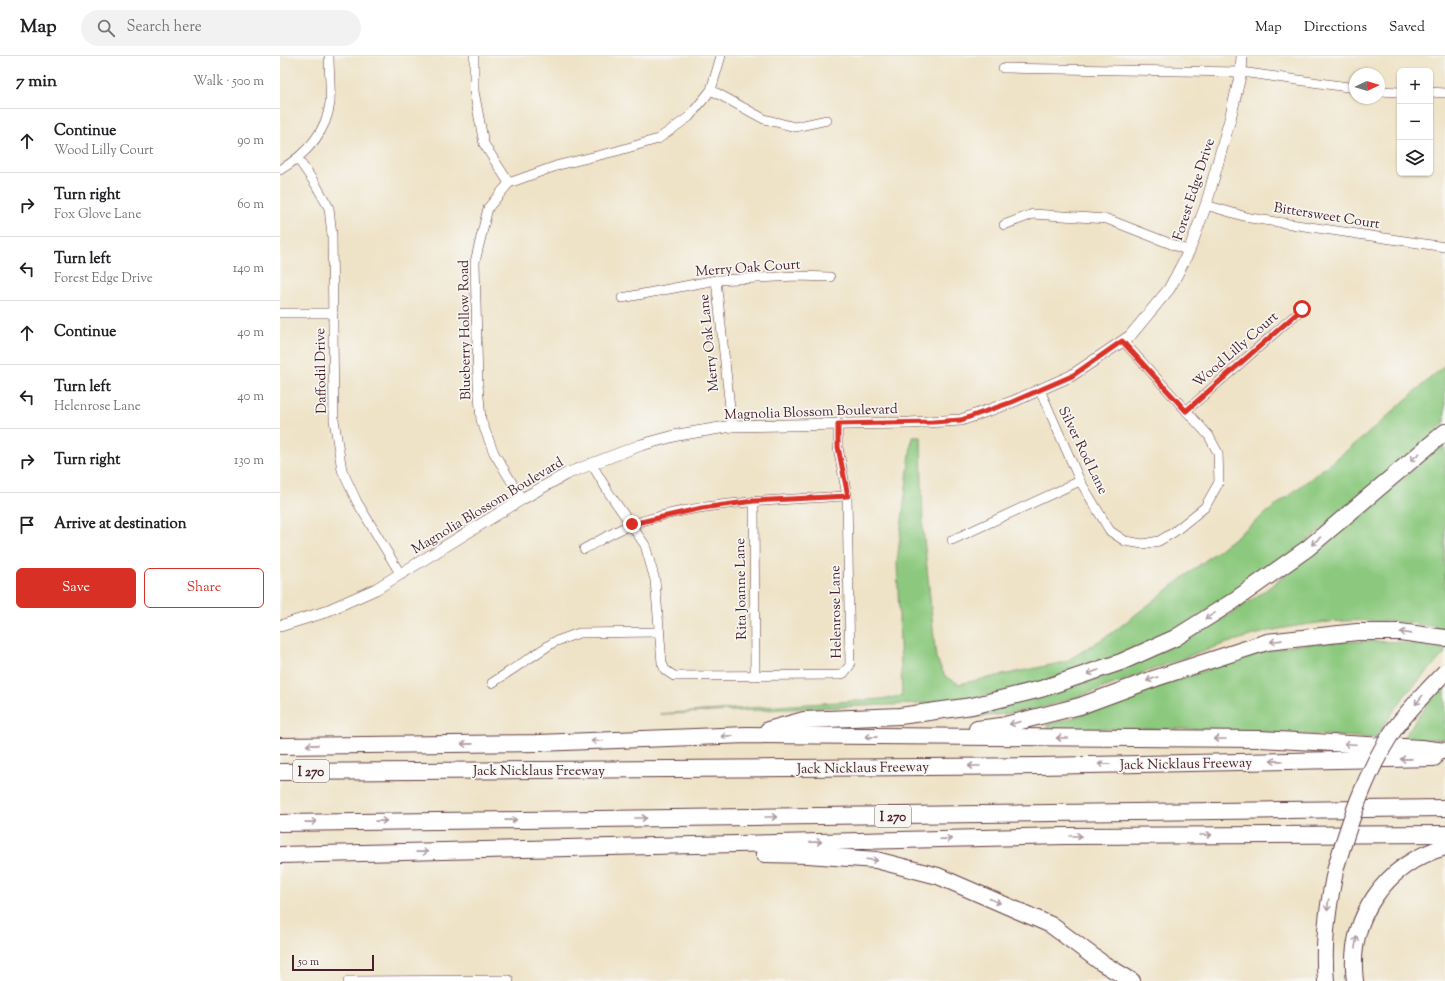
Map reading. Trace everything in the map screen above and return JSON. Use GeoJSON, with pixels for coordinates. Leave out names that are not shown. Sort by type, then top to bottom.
{"type":"FeatureCollection","features":[{"type":"Feature","properties":{"kind":"highway"},"geometry":{"type":"LineString","coordinates":[[747,735],[804,720],[900,716],[972,706],[1041,689],[1120,662],[1175,638],[1232,602],[1308,548],[1445,432]]}},
{"type":"Feature","properties":{"kind":"highway"},"geometry":{"type":"LineString","coordinates":[[910,737],[1002,726],[1080,706],[1156,678],[1267,642],[1357,632],[1400,632],[1445,638]]}},
{"type":"Feature","properties":{"kind":"highway"},"geometry":{"type":"LineString","coordinates":[[1326,981],[1326,926],[1329,898],[1336,867],[1363,788],[1391,734],[1422,696],[1445,672]]}},
{"type":"Feature","properties":{"kind":"highway"},"geometry":{"type":"LineString","coordinates":[[280,746],[538,743],[747,735],[1260,739],[1421,748],[1445,751]]}},
{"type":"Feature","properties":{"kind":"highway","name":"Jack Nicklaus Freeway"},"geometry":{"type":"LineString","coordinates":[[280,772],[1039,766],[1445,758]]}},
{"type":"Feature","properties":{"kind":"highway","name":"I 270"},"geometry":{"type":"LineString","coordinates":[[280,823],[1445,808]]}},
{"type":"Feature","properties":{"kind":"highway"},"geometry":{"type":"LineString","coordinates":[[280,855],[539,850],[1065,836],[1445,834]]}},
{"type":"Feature","properties":{"kind":"highway"},"geometry":{"type":"LineString","coordinates":[[1355,981],[1353,957],[1358,929],[1371,902],[1389,879],[1401,869],[1411,862],[1445,847]]}},
{"type":"Feature","properties":{"kind":"highway"},"geometry":{"type":"LineString","coordinates":[[539,850],[808,855],[876,860],[938,876],[1051,925],[1102,963],[1132,981]]}},
{"type":"Feature","properties":{"kind":"highway"},"geometry":{"type":"LineString","coordinates":[[1102,963],[1121,981]]}},
{"type":"Feature","properties":{"kind":"street"},"geometry":{"type":"LineString","coordinates":[[280,170],[298,159],[321,132],[330,103],[329,56]]}},
{"type":"Feature","properties":{"kind":"street"},"geometry":{"type":"LineString","coordinates":[[474,56],[474,91],[484,144],[509,183],[559,165],[658,139],[689,117],[711,90],[721,56]]}},
{"type":"Feature","properties":{"kind":"street","name":"Forest Edge Drive"},"geometry":{"type":"LineString","coordinates":[[909,423],[961,420],[1012,402],[1072,376],[1130,336],[1169,289],[1189,251],[1206,205],[1241,72],[1242,56]]}},
{"type":"Feature","properties":{"kind":"street"},"geometry":{"type":"LineString","coordinates":[[1003,68],[1241,72],[1349,87]]}},
{"type":"Feature","properties":{"kind":"street"},"geometry":{"type":"LineString","coordinates":[[711,90],[764,119],[795,127],[827,120]]}},
{"type":"Feature","properties":{"kind":"street"},"geometry":{"type":"LineString","coordinates":[[1385,91],[1397,92]]}},
{"type":"Feature","properties":{"kind":"street"},"geometry":{"type":"LineString","coordinates":[[1433,92],[1445,92]]}},
{"type":"Feature","properties":{"kind":"street","name":"Daffodil Drive"},"geometry":{"type":"LineString","coordinates":[[298,159],[316,184],[329,208],[332,235],[334,420],[342,470],[358,502],[401,575]]}},
{"type":"Feature","properties":{"kind":"street","name":"Blueberry Hollow Road"},"geometry":{"type":"LineString","coordinates":[[509,183],[488,208],[474,262],[478,384],[480,420],[494,453],[522,499]]}},
{"type":"Feature","properties":{"kind":"street","name":"Bittersweet Court"},"geometry":{"type":"LineString","coordinates":[[1206,205],[1250,218],[1445,248]]}},
{"type":"Feature","properties":{"kind":"street"},"geometry":{"type":"LineString","coordinates":[[1004,225],[1034,214],[1108,219],[1189,251]]}},
{"type":"Feature","properties":{"kind":"street","name":"Merry Oak Court"},"geometry":{"type":"LineString","coordinates":[[622,298],[716,280],[798,276],[830,277]]}},
{"type":"Feature","properties":{"kind":"street","name":"Merry Oak Lane"},"geometry":{"type":"LineString","coordinates":[[716,280],[732,426]]}},
{"type":"Feature","properties":{"kind":"street","name":"Wood Lilly Court"},"geometry":{"type":"LineString","coordinates":[[1186,411],[1302,309]]}},
{"type":"Feature","properties":{"kind":"street"},"geometry":{"type":"LineString","coordinates":[[280,313],[333,313]]}},
{"type":"Feature","properties":{"kind":"street"},"geometry":{"type":"LineString","coordinates":[[1122,341],[1186,411]]}},
{"type":"Feature","properties":{"kind":"street","name":"Silver Rod Lane"},"geometry":{"type":"LineString","coordinates":[[1040,390],[1080,480],[1110,531],[1125,541],[1143,544],[1159,541],[1174,532],[1205,507],[1220,482],[1218,453],[1209,436],[1186,411]]}},
{"type":"Feature","properties":{"kind":"street","name":"Magnolia Blossom Boulevard"},"geometry":{"type":"LineString","coordinates":[[280,626],[322,613],[376,589],[401,575],[522,499],[566,474],[591,463],[641,445],[678,435],[732,426],[909,423]]}},
{"type":"Feature","properties":{"kind":"street","name":"Helenrose Lane"},"geometry":{"type":"LineString","coordinates":[[591,463],[609,493],[646,545],[655,580],[662,663],[665,670],[674,676],[840,675],[848,670],[850,665],[848,496],[838,447],[838,424]]}},
{"type":"Feature","properties":{"kind":"street"},"geometry":{"type":"LineString","coordinates":[[952,540],[1080,480]]}},
{"type":"Feature","properties":{"kind":"street"},"geometry":{"type":"LineString","coordinates":[[584,549],[632,524],[702,508],[754,501],[848,496]]}},
{"type":"Feature","properties":{"kind":"street","name":"Rita Joanne Lane"},"geometry":{"type":"LineString","coordinates":[[754,501],[755,676]]}},
{"type":"Feature","properties":{"kind":"street"},"geometry":{"type":"LineString","coordinates":[[492,683],[554,642],[579,633],[660,632]]}},
{"type":"Feature","properties":{"kind":"street"},"geometry":{"type":"LineString","coordinates":[[348,981],[509,980]]}},
{"type":"Feature","properties":{"kind":"green space"},"geometry":{"type":"Polygon","coordinates":[[[1445,365],[1445,422],[1432,435],[1297,550],[1194,619],[1144,644],[1097,664],[1039,683],[988,695],[940,703],[660,714],[882,699],[902,696],[897,562],[912,437],[921,437],[923,528],[936,658],[945,676],[959,684],[1065,662],[1112,633],[1364,437],[1445,365]]]}},
{"type":"Feature","properties":{"kind":"green space"},"geometry":{"type":"Polygon","coordinates":[[[1445,440],[1445,629],[1396,622],[1371,621],[1345,621],[1295,626],[1247,637],[1222,645],[1051,705],[971,718],[970,713],[1028,700],[1112,673],[1166,650],[1213,625],[1252,600],[1290,572],[1383,495],[1445,440]]]}},
{"type":"Feature","properties":{"kind":"green space"},"geometry":{"type":"Polygon","coordinates":[[[1369,641],[1399,642],[1445,649],[1445,653],[1406,694],[1375,738],[1209,729],[1047,729],[1047,725],[1072,718],[1240,658],[1294,645],[1369,641]]]}},
{"type":"Feature","properties":{"kind":"green space"},"geometry":{"type":"Polygon","coordinates":[[[1445,685],[1445,739],[1402,739],[1426,706],[1445,685]]]}},
{"type":"Feature","properties":{"kind":"route"},"geometry":{"type":"LineString","coordinates":[[632,524],[702,508],[754,501],[848,496],[838,447],[838,424],[961,420],[1012,402],[1072,376],[1122,341],[1186,411],[1302,309]]}}]}
